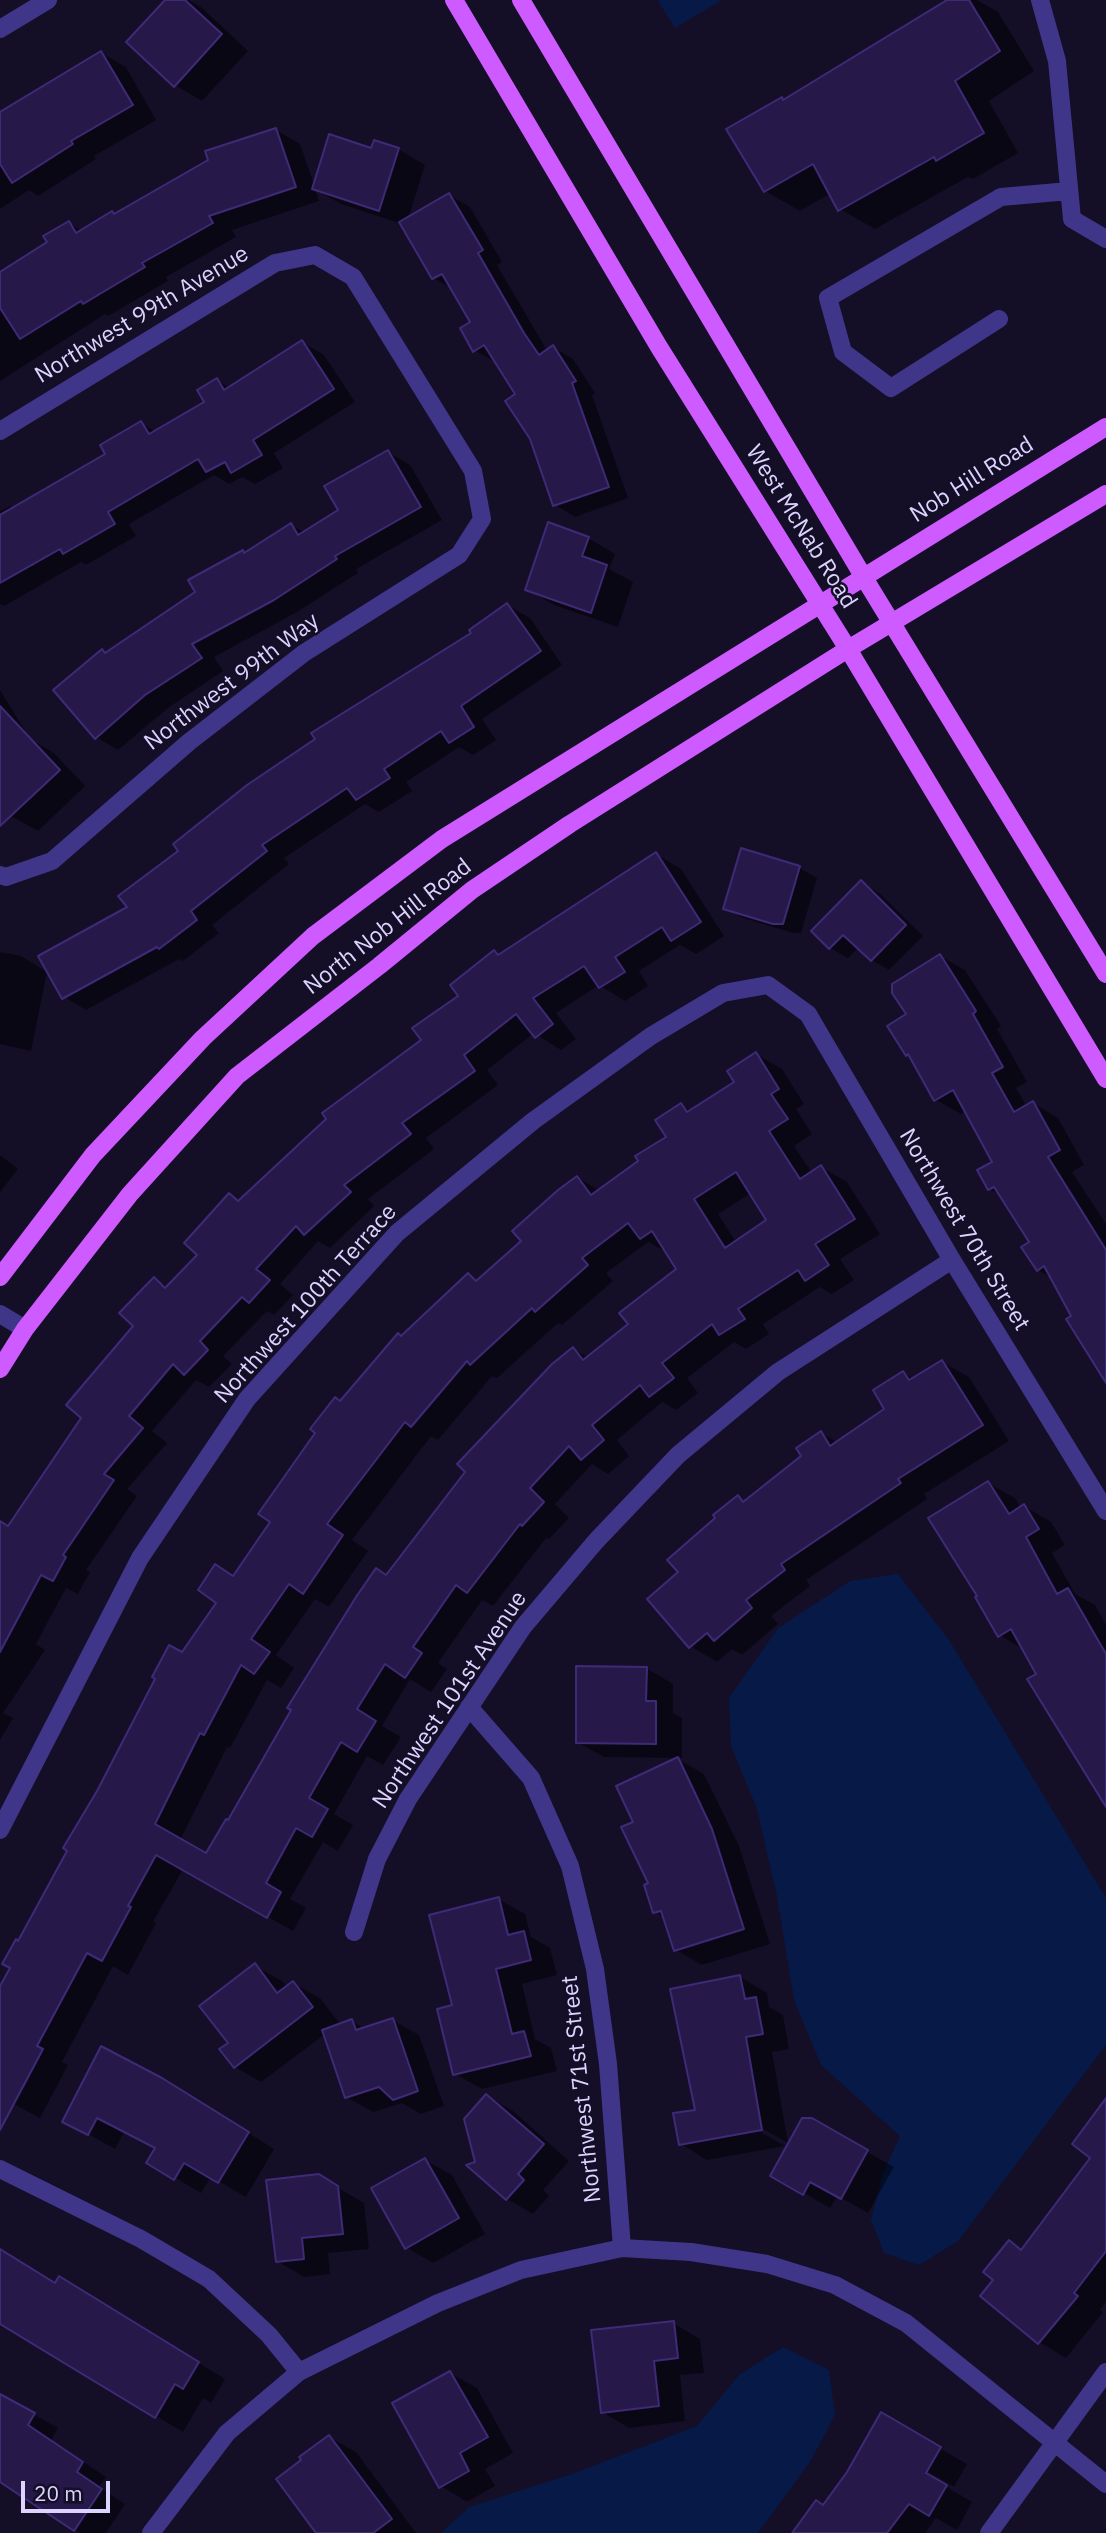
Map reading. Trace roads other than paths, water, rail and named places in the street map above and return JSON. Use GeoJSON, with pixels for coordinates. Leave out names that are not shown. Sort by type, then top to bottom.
{"type":"FeatureCollection","features":[{"type":"Feature","properties":{"kind":"main road","name":"West McNab Road"},"geometry":{"type":"LineString","coordinates":[[454,0],[660,347],[848,649],[1106,1079]]}},
{"type":"Feature","properties":{"kind":"main road","name":"West McNab Road"},"geometry":{"type":"LineString","coordinates":[[521,0],[863,576],[1106,974]]}},
{"type":"Feature","properties":{"kind":"main road","name":"Nob Hill Road"},"geometry":{"type":"LineString","coordinates":[[820,605],[1106,426]]}},
{"type":"Feature","properties":{"kind":"main road"},"geometry":{"type":"LineString","coordinates":[[892,622],[1106,494]]}},
{"type":"Feature","properties":{"kind":"main road","name":"North Nob Hill Road"},"geometry":{"type":"LineString","coordinates":[[0,1276],[93,1155],[203,1038],[313,936],[442,839],[820,605]]}},
{"type":"Feature","properties":{"kind":"main road","name":"North Nob Hill Road"},"geometry":{"type":"LineString","coordinates":[[0,1369],[25,1329],[130,1194],[237,1076],[472,890],[570,824],[892,622]]}},
{"type":"Feature","properties":{"kind":"street"},"geometry":{"type":"LineString","coordinates":[[0,29],[48,0]]}},
{"type":"Feature","properties":{"kind":"street"},"geometry":{"type":"LineString","coordinates":[[1040,0],[1057,61],[1072,219],[1106,239]]}},
{"type":"Feature","properties":{"kind":"street"},"geometry":{"type":"LineString","coordinates":[[999,319],[891,388],[844,352],[828,298],[1001,197],[1069,191]]}},
{"type":"Feature","properties":{"kind":"street","name":"Northwest 99th Avenue"},"geometry":{"type":"LineString","coordinates":[[0,431],[275,263],[315,255],[354,277],[473,471],[482,519]]}},
{"type":"Feature","properties":{"kind":"street","name":"Northwest 99th Way"},"geometry":{"type":"LineString","coordinates":[[3,876],[52,861],[188,742],[304,653],[459,555],[482,519]]}},
{"type":"Feature","properties":{"kind":"street","name":"Northwest 70th Street"},"geometry":{"type":"LineString","coordinates":[[768,985],[808,1014],[952,1260],[1106,1511]]}},
{"type":"Feature","properties":{"kind":"street","name":"Northwest 100th Terrace"},"geometry":{"type":"LineString","coordinates":[[0,1830],[140,1558],[247,1399],[397,1233],[533,1121],[651,1036],[723,993],[768,985]]}},
{"type":"Feature","properties":{"kind":"street","name":"Northwest 101st Avenue"},"geometry":{"type":"LineString","coordinates":[[354,1932],[377,1859],[401,1811],[523,1627],[596,1541],[678,1455],[778,1372],[952,1260]]}},
{"type":"Feature","properties":{"kind":"street"},"geometry":{"type":"LineString","coordinates":[[0,1314],[25,1329]]}},
{"type":"Feature","properties":{"kind":"street","name":"Northwest 71st Street"},"geometry":{"type":"LineString","coordinates":[[469,1707],[531,1778],[570,1866],[597,1982],[608,2064],[622,2248]]}},
{"type":"Feature","properties":{"kind":"street"},"geometry":{"type":"LineString","coordinates":[[0,2169],[141,2239],[209,2279],[269,2335],[299,2372]]}},
{"type":"Feature","properties":{"kind":"street"},"geometry":{"type":"LineString","coordinates":[[151,2533],[227,2432],[299,2372],[438,2303],[521,2270],[622,2248],[691,2252],[767,2264],[835,2285],[906,2323],[1106,2484]]}},
{"type":"Feature","properties":{"kind":"street"},"geometry":{"type":"LineString","coordinates":[[989,2533],[1106,2372]]}},
{"type":"Feature","properties":{"kind":"water"},"geometry":{"type":"Polygon","coordinates":[[[722,0],[675,28],[658,1],[722,0]]]}},
{"type":"Feature","properties":{"kind":"water"},"geometry":{"type":"Polygon","coordinates":[[[898,1574],[949,1640],[1106,1898],[1106,2045],[958,2241],[919,2265],[884,2253],[871,2220],[883,2173],[900,2136],[821,2065],[794,2000],[777,1896],[757,1809],[731,1746],[729,1698],[778,1628],[850,1581],[898,1574]]]}},
{"type":"Feature","properties":{"kind":"water"},"geometry":{"type":"Polygon","coordinates":[[[783,2347],[829,2370],[835,2415],[810,2462],[758,2533],[441,2533],[469,2507],[572,2474],[697,2426],[739,2375],[783,2347]]]}}]}
